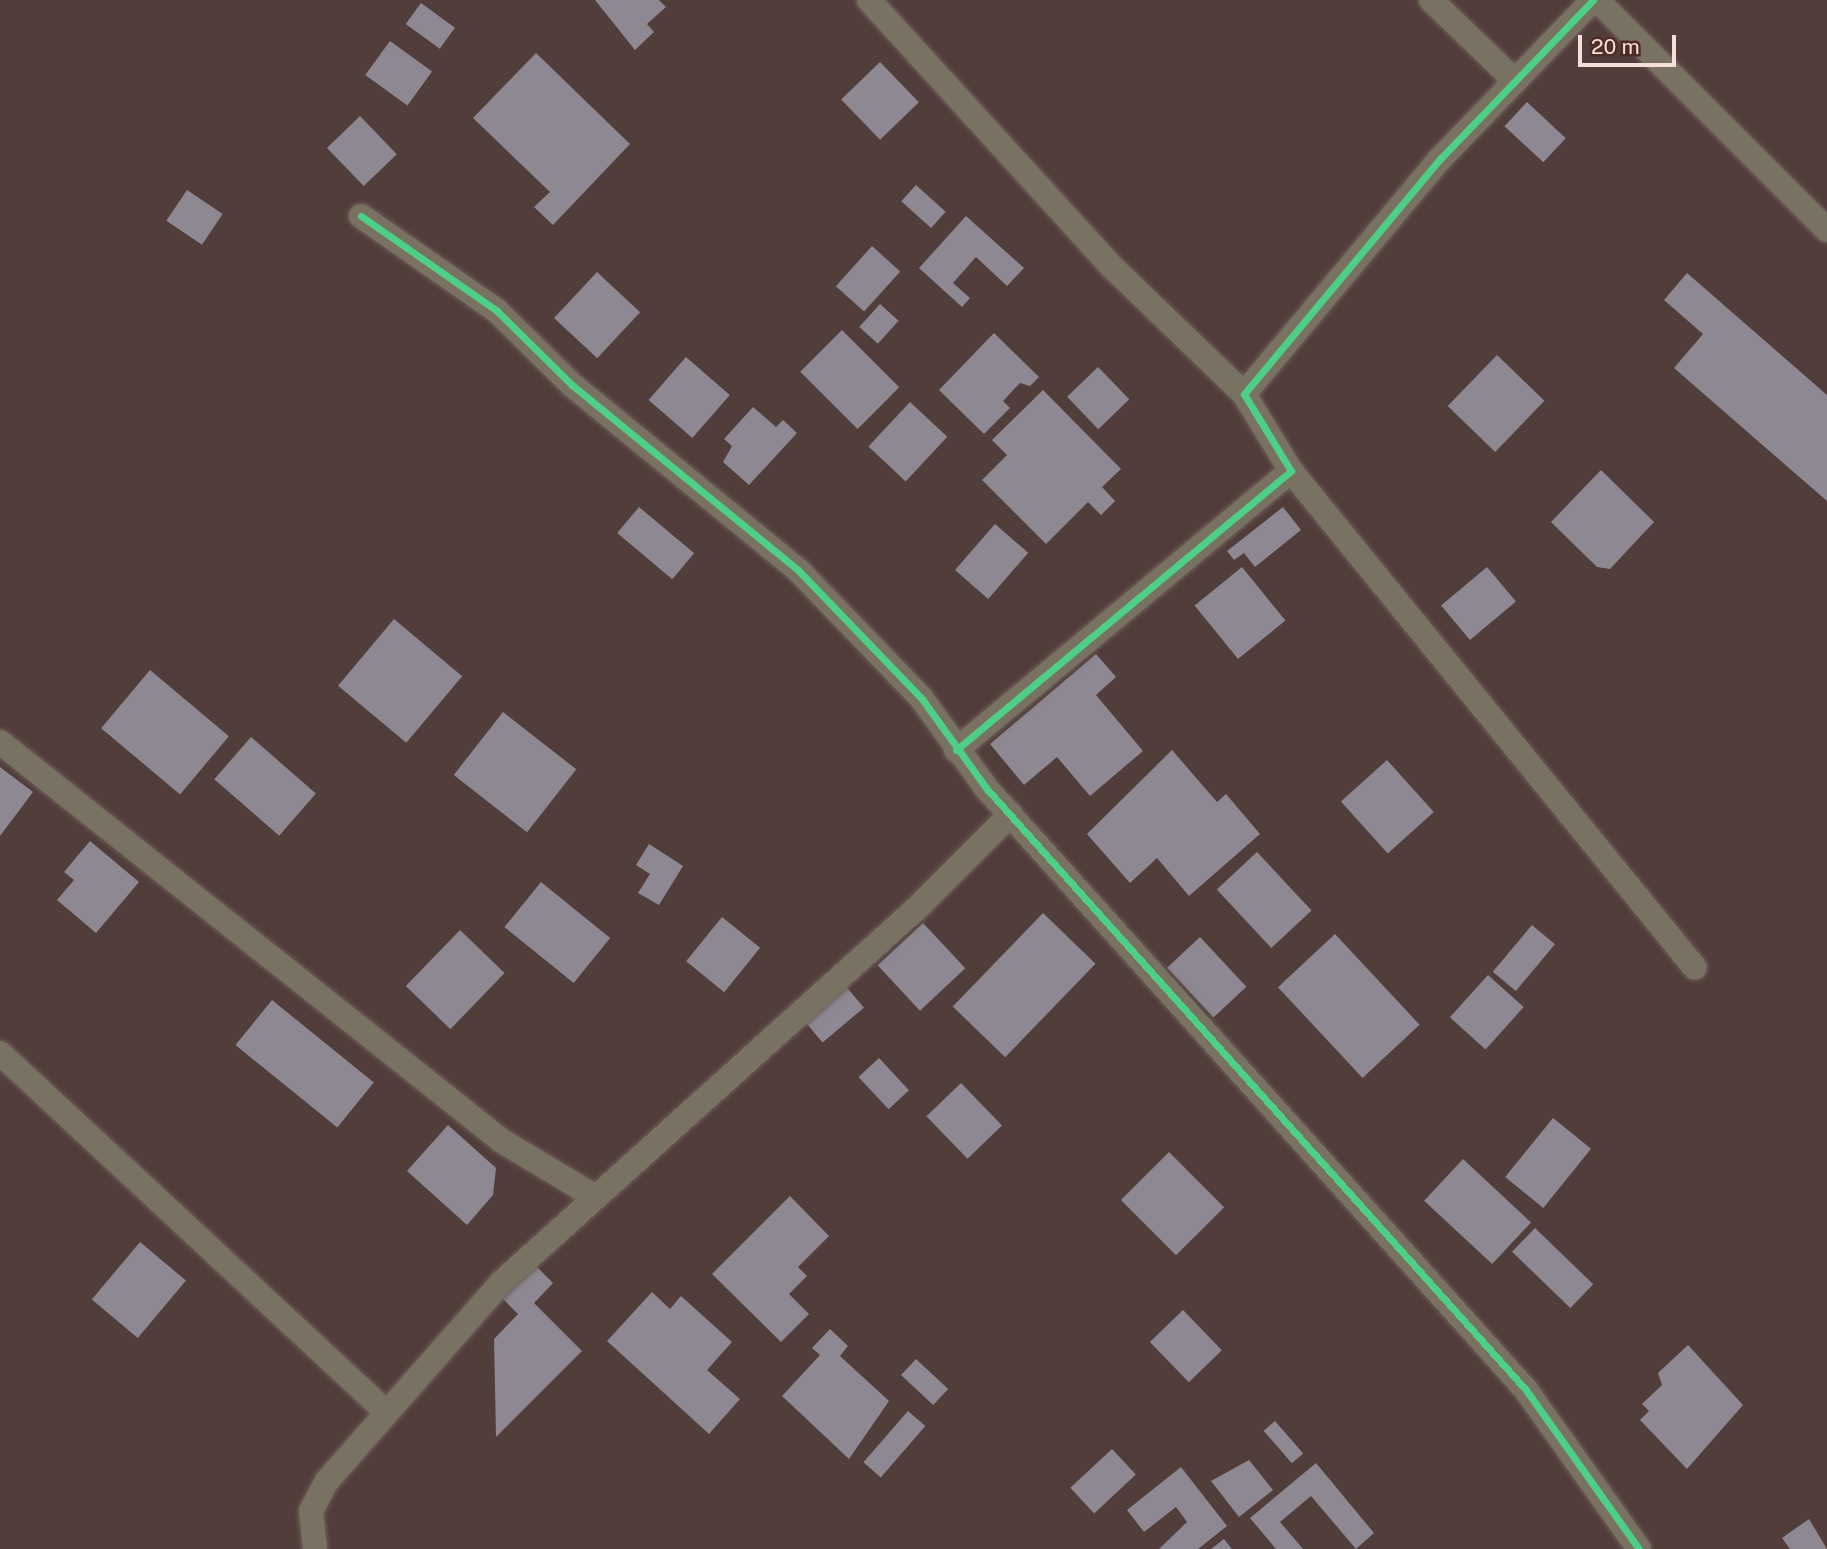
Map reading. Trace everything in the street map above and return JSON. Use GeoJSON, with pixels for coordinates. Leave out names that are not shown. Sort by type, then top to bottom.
{"type":"FeatureCollection","features":[{"type":"Feature","properties":{"kind":"street"},"geometry":{"type":"LineString","coordinates":[[869,0],[1110,264],[1244,394],[1291,471],[1695,968]]}},
{"type":"Feature","properties":{"kind":"street"},"geometry":{"type":"LineString","coordinates":[[1431,0],[1513,79]]}},
{"type":"Feature","properties":{"kind":"street"},"geometry":{"type":"LineString","coordinates":[[1244,394],[1513,79],[1595,0],[1827,230]]}},
{"type":"Feature","properties":{"kind":"street"},"geometry":{"type":"LineString","coordinates":[[361,216],[486,303],[572,385],[799,571],[922,699],[956,750],[1011,814],[1526,1390],[1639,1549]]}},
{"type":"Feature","properties":{"kind":"street"},"geometry":{"type":"LineString","coordinates":[[956,750],[1291,471]]}},
{"type":"Feature","properties":{"kind":"street"},"geometry":{"type":"LineString","coordinates":[[0,743],[502,1141],[594,1196]]}},
{"type":"Feature","properties":{"kind":"street"},"geometry":{"type":"LineString","coordinates":[[315,1549],[310,1528],[316,1501],[384,1410],[503,1281],[594,1196],[916,909],[1011,814]]}},
{"type":"Feature","properties":{"kind":"street"},"geometry":{"type":"LineString","coordinates":[[0,1053],[384,1410]]}},
{"type":"Feature","properties":{"kind":"building"},"geometry":{"type":"Polygon","coordinates":[[[595,0],[659,0],[666,7],[647,24],[654,32],[635,50],[595,0]]]}},
{"type":"Feature","properties":{"kind":"building"},"geometry":{"type":"Polygon","coordinates":[[[421,3],[455,28],[440,49],[406,24],[421,3]]]}},
{"type":"Feature","properties":{"kind":"building"},"geometry":{"type":"Polygon","coordinates":[[[390,41],[432,72],[407,106],[365,75],[390,41]]]}},
{"type":"Feature","properties":{"kind":"building"},"geometry":{"type":"Polygon","coordinates":[[[536,53],[630,144],[553,225],[534,207],[550,192],[473,118],[536,53]]]}},
{"type":"Feature","properties":{"kind":"building"},"geometry":{"type":"Polygon","coordinates":[[[880,62],[919,102],[880,140],[841,100],[880,62]]]}},
{"type":"Feature","properties":{"kind":"building"},"geometry":{"type":"Polygon","coordinates":[[[1527,102],[1566,138],[1543,162],[1504,126],[1527,102]]]}},
{"type":"Feature","properties":{"kind":"building"},"geometry":{"type":"Polygon","coordinates":[[[360,116],[397,154],[364,186],[327,148],[360,116]]]}},
{"type":"Feature","properties":{"kind":"building"},"geometry":{"type":"Polygon","coordinates":[[[916,185],[946,212],[931,228],[901,201],[916,185]]]}},
{"type":"Feature","properties":{"kind":"building"},"geometry":{"type":"Polygon","coordinates":[[[187,190],[223,214],[202,245],[166,221],[187,190]]]}},
{"type":"Feature","properties":{"kind":"building"},"geometry":{"type":"Polygon","coordinates":[[[966,216],[1024,268],[1007,286],[976,257],[953,283],[970,298],[962,307],[919,268],[966,216]]]}},
{"type":"Feature","properties":{"kind":"building"},"geometry":{"type":"Polygon","coordinates":[[[872,246],[900,271],[864,312],[836,286],[872,246]]]}},
{"type":"Feature","properties":{"kind":"building"},"geometry":{"type":"Polygon","coordinates":[[[597,272],[640,312],[597,358],[554,318],[597,272]]]}},
{"type":"Feature","properties":{"kind":"building"},"geometry":{"type":"Polygon","coordinates":[[[1687,273],[1827,395],[1827,501],[1674,368],[1703,334],[1664,300],[1687,273]]]}},
{"type":"Feature","properties":{"kind":"building"},"geometry":{"type":"Polygon","coordinates":[[[880,304],[899,321],[878,344],[859,327],[880,304]]]}},
{"type":"Feature","properties":{"kind":"building"},"geometry":{"type":"Polygon","coordinates":[[[842,330],[899,387],[858,429],[800,372],[842,330]]]}},
{"type":"Feature","properties":{"kind":"building"},"geometry":{"type":"Polygon","coordinates":[[[994,333],[1039,377],[1030,386],[1020,383],[1003,401],[1010,408],[984,434],[939,390],[994,333]]]}},
{"type":"Feature","properties":{"kind":"building"},"geometry":{"type":"Polygon","coordinates":[[[1497,355],[1544,401],[1495,452],[1448,406],[1497,355]]]}},
{"type":"Feature","properties":{"kind":"building"},"geometry":{"type":"Polygon","coordinates":[[[686,357],[730,395],[692,438],[649,400],[686,357]]]}},
{"type":"Feature","properties":{"kind":"building"},"geometry":{"type":"Polygon","coordinates":[[[1098,367],[1129,399],[1098,429],[1067,397],[1098,367]]]}},
{"type":"Feature","properties":{"kind":"building"},"geometry":{"type":"Polygon","coordinates":[[[1043,390],[1121,469],[1102,487],[1115,501],[1101,515],[1088,502],[1046,544],[982,480],[1007,455],[992,440],[1043,390]]]}},
{"type":"Feature","properties":{"kind":"building"},"geometry":{"type":"Polygon","coordinates":[[[910,402],[947,437],[906,481],[868,447],[910,402]]]}},
{"type":"Feature","properties":{"kind":"building"},"geometry":{"type":"Polygon","coordinates":[[[753,407],[776,427],[783,420],[797,433],[749,485],[723,462],[732,446],[724,439],[753,407]]]}},
{"type":"Feature","properties":{"kind":"building"},"geometry":{"type":"Polygon","coordinates":[[[1601,470],[1654,522],[1610,569],[1597,567],[1551,522],[1601,470]]]}},
{"type":"Feature","properties":{"kind":"building"},"geometry":{"type":"Polygon","coordinates":[[[639,507],[694,553],[672,579],[617,533],[639,507]]]}},
{"type":"Feature","properties":{"kind":"building"},"geometry":{"type":"Polygon","coordinates":[[[1283,507],[1301,530],[1255,567],[1244,553],[1234,560],[1227,551],[1283,507]]]}},
{"type":"Feature","properties":{"kind":"building"},"geometry":{"type":"Polygon","coordinates":[[[995,524],[1028,553],[988,599],[955,570],[995,524]]]}},
{"type":"Feature","properties":{"kind":"building"},"geometry":{"type":"Polygon","coordinates":[[[1242,567],[1285,621],[1238,659],[1195,605],[1242,567]]]}},
{"type":"Feature","properties":{"kind":"building"},"geometry":{"type":"Polygon","coordinates":[[[1487,567],[1516,601],[1470,640],[1441,606],[1487,567]]]}},
{"type":"Feature","properties":{"kind":"building"},"geometry":{"type":"Polygon","coordinates":[[[394,619],[462,676],[406,743],[338,686],[394,619]]]}},
{"type":"Feature","properties":{"kind":"building"},"geometry":{"type":"Polygon","coordinates":[[[1096,654],[1116,677],[1096,695],[1143,751],[1090,796],[1057,757],[1024,785],[990,744],[1096,654]]]}},
{"type":"Feature","properties":{"kind":"building"},"geometry":{"type":"Polygon","coordinates":[[[150,670],[229,736],[180,794],[101,728],[150,670]]]}},
{"type":"Feature","properties":{"kind":"building"},"geometry":{"type":"Polygon","coordinates":[[[503,712],[576,769],[527,832],[454,775],[503,712]]]}},
{"type":"Feature","properties":{"kind":"building"},"geometry":{"type":"Polygon","coordinates":[[[251,737],[316,793],[279,836],[214,779],[251,737]]]}},
{"type":"Feature","properties":{"kind":"building"},"geometry":{"type":"Polygon","coordinates":[[[1172,750],[1217,802],[1226,794],[1260,834],[1189,896],[1157,858],[1130,883],[1087,834],[1172,750]]]}},
{"type":"Feature","properties":{"kind":"building"},"geometry":{"type":"Polygon","coordinates":[[[1387,760],[1434,812],[1388,854],[1341,801],[1387,760]]]}},
{"type":"Feature","properties":{"kind":"building"},"geometry":{"type":"Polygon","coordinates":[[[0,767],[33,792],[0,836],[0,767]]]}},
{"type":"Feature","properties":{"kind":"building"},"geometry":{"type":"Polygon","coordinates":[[[90,841],[139,882],[96,933],[57,900],[74,880],[64,872],[90,841]]]}},
{"type":"Feature","properties":{"kind":"building"},"geometry":{"type":"Polygon","coordinates":[[[649,844],[683,866],[659,905],[638,893],[650,874],[636,865],[649,844]]]}},
{"type":"Feature","properties":{"kind":"building"},"geometry":{"type":"Polygon","coordinates":[[[1257,852],[1312,911],[1271,948],[1217,890],[1257,852]]]}},
{"type":"Feature","properties":{"kind":"building"},"geometry":{"type":"Polygon","coordinates":[[[541,882],[610,938],[574,983],[504,927],[541,882]]]}},
{"type":"Feature","properties":{"kind":"building"},"geometry":{"type":"Polygon","coordinates":[[[1043,913],[1096,964],[1005,1057],[953,1007],[1043,913]]]}},
{"type":"Feature","properties":{"kind":"building"},"geometry":{"type":"Polygon","coordinates":[[[722,917],[760,948],[724,992],[686,961],[722,917]]]}},
{"type":"Feature","properties":{"kind":"building"},"geometry":{"type":"Polygon","coordinates":[[[923,923],[965,968],[920,1011],[878,965],[923,923]]]}},
{"type":"Feature","properties":{"kind":"building"},"geometry":{"type":"Polygon","coordinates":[[[1532,925],[1555,944],[1516,991],[1493,972],[1532,925]]]}},
{"type":"Feature","properties":{"kind":"building"},"geometry":{"type":"Polygon","coordinates":[[[460,930],[505,973],[450,1029],[406,986],[460,930]]]}},
{"type":"Feature","properties":{"kind":"building"},"geometry":{"type":"Polygon","coordinates":[[[1335,934],[1420,1025],[1363,1078],[1278,987],[1335,934]]]}},
{"type":"Feature","properties":{"kind":"building"},"geometry":{"type":"Polygon","coordinates":[[[1200,937],[1246,987],[1213,1017],[1167,968],[1200,937]]]}},
{"type":"Feature","properties":{"kind":"building"},"geometry":{"type":"Polygon","coordinates":[[[1488,975],[1524,1007],[1486,1049],[1450,1017],[1488,975]]]}},
{"type":"Feature","properties":{"kind":"building"},"geometry":{"type":"Polygon","coordinates":[[[844,984],[864,1008],[823,1042],[803,1019],[844,984]]]}},
{"type":"Feature","properties":{"kind":"building"},"geometry":{"type":"Polygon","coordinates":[[[272,1000],[374,1082],[337,1128],[235,1045],[272,1000]]]}},
{"type":"Feature","properties":{"kind":"building"},"geometry":{"type":"Polygon","coordinates":[[[879,1058],[909,1090],[889,1109],[859,1077],[879,1058]]]}},
{"type":"Feature","properties":{"kind":"building"},"geometry":{"type":"Polygon","coordinates":[[[961,1083],[1002,1125],[967,1159],[926,1116],[961,1083]]]}},
{"type":"Feature","properties":{"kind":"building"},"geometry":{"type":"Polygon","coordinates":[[[1553,1118],[1591,1149],[1543,1208],[1505,1177],[1553,1118]]]}},
{"type":"Feature","properties":{"kind":"building"},"geometry":{"type":"Polygon","coordinates":[[[448,1125],[496,1168],[493,1195],[467,1225],[407,1171],[448,1125]]]}},
{"type":"Feature","properties":{"kind":"building"},"geometry":{"type":"Polygon","coordinates":[[[1169,1152],[1224,1207],[1176,1255],[1121,1200],[1169,1152]]]}},
{"type":"Feature","properties":{"kind":"building"},"geometry":{"type":"Polygon","coordinates":[[[1463,1159],[1531,1222],[1492,1264],[1424,1201],[1463,1159]]]}},
{"type":"Feature","properties":{"kind":"building"},"geometry":{"type":"Polygon","coordinates":[[[790,1196],[829,1236],[798,1267],[807,1276],[789,1294],[809,1314],[781,1342],[712,1274],[790,1196]]]}},
{"type":"Feature","properties":{"kind":"building"},"geometry":{"type":"Polygon","coordinates":[[[1535,1228],[1593,1284],[1570,1308],[1512,1252],[1535,1228]]]}},
{"type":"Feature","properties":{"kind":"building"},"geometry":{"type":"Polygon","coordinates":[[[140,1242],[186,1281],[138,1338],[92,1299],[140,1242]]]}},
{"type":"Feature","properties":{"kind":"building"},"geometry":{"type":"Polygon","coordinates":[[[533,1263],[553,1283],[534,1303],[582,1351],[496,1437],[494,1339],[518,1314],[500,1296],[533,1263]]]}},
{"type":"Feature","properties":{"kind":"building"},"geometry":{"type":"Polygon","coordinates":[[[652,1292],[670,1309],[681,1296],[732,1342],[707,1370],[740,1399],[709,1434],[607,1341],[652,1292]]]}},
{"type":"Feature","properties":{"kind":"building"},"geometry":{"type":"Polygon","coordinates":[[[1183,1310],[1222,1350],[1189,1382],[1150,1342],[1183,1310]]]}},
{"type":"Feature","properties":{"kind":"building"},"geometry":{"type":"Polygon","coordinates":[[[830,1329],[848,1346],[840,1356],[889,1401],[849,1459],[782,1396],[820,1355],[812,1348],[830,1329]]]}},
{"type":"Feature","properties":{"kind":"building"},"geometry":{"type":"Polygon","coordinates":[[[1688,1345],[1743,1405],[1687,1469],[1640,1420],[1649,1411],[1642,1404],[1662,1385],[1658,1373],[1688,1345]]]}},
{"type":"Feature","properties":{"kind":"building"},"geometry":{"type":"Polygon","coordinates":[[[916,1359],[948,1389],[933,1405],[901,1375],[916,1359]]]}},
{"type":"Feature","properties":{"kind":"building"},"geometry":{"type":"Polygon","coordinates":[[[908,1411],[925,1426],[881,1477],[863,1462],[908,1411]]]}},
{"type":"Feature","properties":{"kind":"building"},"geometry":{"type":"Polygon","coordinates":[[[1275,1421],[1303,1453],[1292,1463],[1264,1431],[1275,1421]]]}},
{"type":"Feature","properties":{"kind":"building"},"geometry":{"type":"Polygon","coordinates":[[[1112,1449],[1136,1475],[1094,1513],[1070,1488],[1112,1449]]]}},
{"type":"Feature","properties":{"kind":"building"},"geometry":{"type":"Polygon","coordinates":[[[1249,1460],[1273,1490],[1239,1517],[1211,1481],[1249,1460]]]}},
{"type":"Feature","properties":{"kind":"building"},"geometry":{"type":"Polygon","coordinates":[[[1316,1463],[1374,1533],[1356,1549],[1311,1496],[1280,1522],[1303,1549],[1276,1549],[1250,1518],[1316,1463]]]}},
{"type":"Feature","properties":{"kind":"building"},"geometry":{"type":"Polygon","coordinates":[[[1181,1467],[1227,1526],[1198,1549],[1159,1549],[1187,1522],[1176,1507],[1144,1532],[1127,1510],[1181,1467]]]}},
{"type":"Feature","properties":{"kind":"building"},"geometry":{"type":"Polygon","coordinates":[[[1809,1519],[1827,1549],[1790,1549],[1782,1538],[1809,1519]]]}},
{"type":"Feature","properties":{"kind":"building"},"geometry":{"type":"Polygon","coordinates":[[[1224,1539],[1232,1549],[1211,1549],[1224,1539]]]}},
{"type":"Feature","properties":{"kind":"cycle path"},"geometry":{"type":"LineString","coordinates":[[956,750],[1291,471],[1244,394],[1440,159],[1593,0]]}},
{"type":"Feature","properties":{"kind":"cycle path"},"geometry":{"type":"LineString","coordinates":[[361,216],[497,311],[572,385],[799,571],[922,699],[987,789],[1526,1390],[1639,1549]]}}]}
